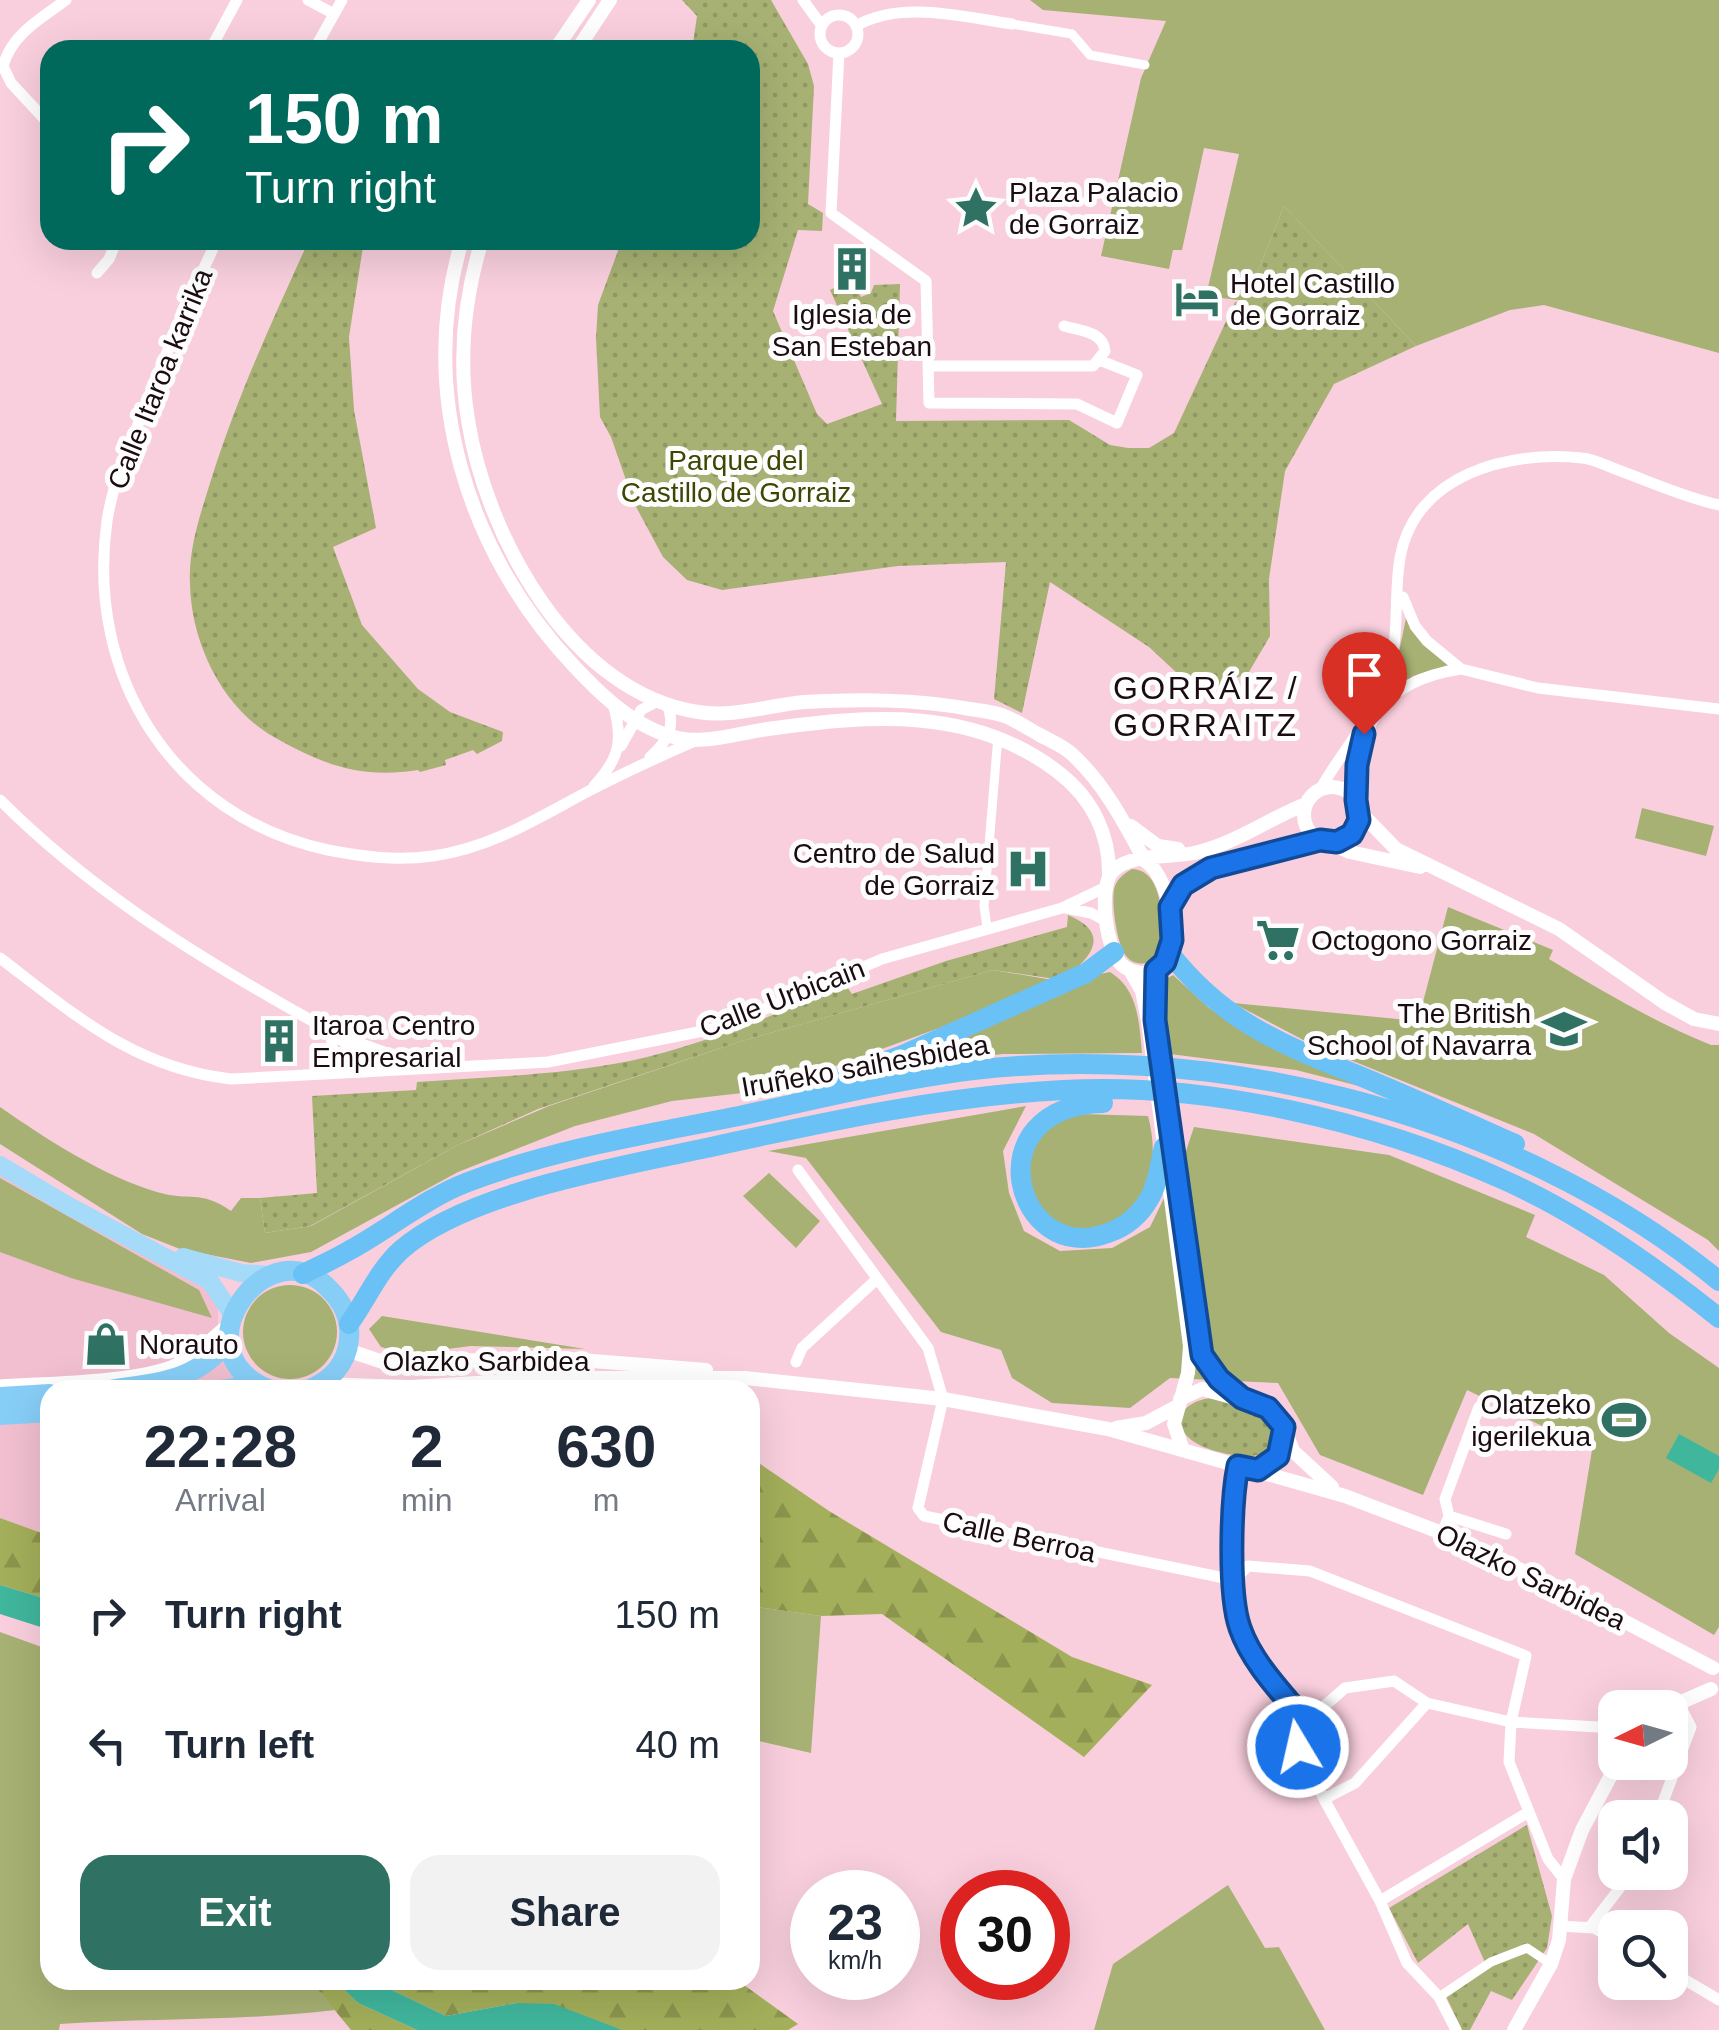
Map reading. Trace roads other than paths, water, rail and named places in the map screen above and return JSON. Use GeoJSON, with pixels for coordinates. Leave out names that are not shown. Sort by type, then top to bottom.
{"type":"FeatureCollection","features":[{"type":"Feature","properties":{"kind":"highway"},"geometry":{"type":"LineString","coordinates":[[1168,951],[1191,981],[1238,1020],[1292,1048],[1524,1148],[1636,1212],[1713,1276]]}},
{"type":"Feature","properties":{"kind":"highway"},"geometry":{"type":"LineString","coordinates":[[598,1145],[649,1126],[759,1103],[863,1071],[1086,973],[1114,952]]}},
{"type":"Feature","properties":{"kind":"highway","name":"Iruñeko saihesbidea"},"geometry":{"type":"LineString","coordinates":[[303,1274],[465,1183],[598,1145],[940,1074],[1019,1068],[1180,1068],[1264,1079],[1366,1102],[1468,1138],[1541,1170],[1630,1219],[1713,1276]]}},
{"type":"Feature","properties":{"kind":"highway","name":"Iruñeko saihesbidea"},"geometry":{"type":"LineString","coordinates":[[349,1324],[380,1272],[402,1250],[430,1230],[494,1200],[591,1173],[860,1115],[967,1098],[1068,1090],[1191,1094],[1316,1117],[1396,1140],[1505,1180],[1582,1221],[1657,1268],[1719,1318]]}},
{"type":"Feature","properties":{"kind":"highway"},"geometry":{"type":"LineString","coordinates":[[1164,1147],[1150,1198],[1125,1227],[1101,1236],[1080,1238],[1062,1234],[1046,1225],[1024,1198],[1020,1161],[1029,1137],[1060,1110],[1080,1104],[1214,1110],[1396,1140]]}},
{"type":"Feature","properties":{"kind":"highway"},"geometry":{"type":"LineString","coordinates":[[170,1380],[198,1370],[216,1357],[234,1306],[256,1282],[271,1275],[303,1274],[325,1284],[341,1302],[349,1324],[348,1350],[338,1369],[324,1380]]}},
{"type":"Feature","properties":{"kind":"highway"},"geometry":{"type":"LineString","coordinates":[[230,1325],[234,1357],[254,1380]]}},
{"type":"Feature","properties":{"kind":"highway"},"geometry":{"type":"LineString","coordinates":[[0,1398],[40,1395]]}},
{"type":"Feature","properties":{"kind":"highway"},"geometry":{"type":"LineString","coordinates":[[0,1415],[40,1413]]}},
{"type":"Feature","properties":{"kind":"main road"},"geometry":{"type":"LineString","coordinates":[[0,1165],[210,1281],[230,1325]]}},
{"type":"Feature","properties":{"kind":"main road"},"geometry":{"type":"LineString","coordinates":[[154,1251],[241,1273],[271,1275]]}},
{"type":"Feature","properties":{"kind":"street"},"geometry":{"type":"LineString","coordinates":[[40,114],[11,83],[3,66],[8,47],[66,0]]}},
{"type":"Feature","properties":{"kind":"street"},"geometry":{"type":"LineString","coordinates":[[215,40],[237,0]]}},
{"type":"Feature","properties":{"kind":"street"},"geometry":{"type":"LineString","coordinates":[[308,0],[334,14]]}},
{"type":"Feature","properties":{"kind":"street"},"geometry":{"type":"LineString","coordinates":[[320,40],[342,0]]}},
{"type":"Feature","properties":{"kind":"street"},"geometry":{"type":"LineString","coordinates":[[562,40],[588,0]]}},
{"type":"Feature","properties":{"kind":"street"},"geometry":{"type":"LineString","coordinates":[[584,40],[610,0]]}},
{"type":"Feature","properties":{"kind":"street"},"geometry":{"type":"LineString","coordinates":[[802,0],[822,26],[823,43],[839,53]]}},
{"type":"Feature","properties":{"kind":"street"},"geometry":{"type":"LineString","coordinates":[[856,26],[882,14],[920,12],[1012,24],[1072,34],[1090,55],[1145,66]]}},
{"type":"Feature","properties":{"kind":"street"},"geometry":{"type":"LineString","coordinates":[[822,26],[831,18],[842,16],[856,26]]}},
{"type":"Feature","properties":{"kind":"street"},"geometry":{"type":"LineString","coordinates":[[839,53],[855,44],[856,26]]}},
{"type":"Feature","properties":{"kind":"street"},"geometry":{"type":"LineString","coordinates":[[839,53],[831,213],[926,281],[928,404],[1077,404],[1116,422],[1137,375],[1100,360]]}},
{"type":"Feature","properties":{"kind":"street"},"geometry":{"type":"LineString","coordinates":[[97,272],[113,250]]}},
{"type":"Feature","properties":{"kind":"street","name":"Calle Itaroa karrika"},"geometry":{"type":"LineString","coordinates":[[213,250],[126,452],[108,517],[103,572],[111,643],[124,685],[185,776],[240,818],[297,843],[374,860],[434,856],[486,844],[699,740]]}},
{"type":"Feature","properties":{"kind":"street"},"geometry":{"type":"LineString","coordinates":[[459,250],[445,338],[445,380],[451,437],[470,501],[496,560],[526,611],[593,686],[634,720],[669,736],[699,740],[842,719],[947,724],[998,736],[1030,750],[1081,794],[1100,822],[1110,850],[1106,921],[1116,960],[1143,973],[1156,970],[1165,962],[1172,940],[1170,907],[1159,874],[1145,860],[1098,781],[1069,752],[1004,716],[942,704],[879,699],[700,713],[662,702],[617,679],[582,650],[542,601],[508,548],[476,463],[467,418],[464,332],[467,296],[479,250]]}},
{"type":"Feature","properties":{"kind":"street"},"geometry":{"type":"LineString","coordinates":[[928,366],[1094,366],[1105,351],[1099,336],[1064,326]]}},
{"type":"Feature","properties":{"kind":"street"},"geometry":{"type":"LineString","coordinates":[[1107,882],[1114,870],[1132,860],[1205,850],[1254,832],[1306,804],[1320,790],[1356,736],[1386,680],[1398,632],[1400,557],[1420,509],[1448,485],[1483,467],[1522,457],[1586,458],[1719,505]]}},
{"type":"Feature","properties":{"kind":"street"},"geometry":{"type":"LineString","coordinates":[[1400,584],[1415,626],[1427,642],[1461,669]]}},
{"type":"Feature","properties":{"kind":"street"},"geometry":{"type":"LineString","coordinates":[[1170,907],[1183,885],[1211,868],[1337,842],[1352,834],[1357,828],[1357,765],[1364,734],[1390,698],[1411,682],[1435,672],[1461,669],[1538,688],[1719,710]]}},
{"type":"Feature","properties":{"kind":"street"},"geometry":{"type":"LineString","coordinates":[[612,702],[618,751]]}},
{"type":"Feature","properties":{"kind":"street"},"geometry":{"type":"LineString","coordinates":[[634,720],[648,704],[662,702]]}},
{"type":"Feature","properties":{"kind":"street"},"geometry":{"type":"LineString","coordinates":[[662,702],[672,716],[669,736]]}},
{"type":"Feature","properties":{"kind":"street","name":"Calle Itaroa karrika"},"geometry":{"type":"LineString","coordinates":[[591,790],[609,770],[634,720]]}},
{"type":"Feature","properties":{"kind":"street","name":"Calle Itaroa karrika"},"geometry":{"type":"LineString","coordinates":[[644,764],[669,736]]}},
{"type":"Feature","properties":{"kind":"street"},"geometry":{"type":"LineString","coordinates":[[988,927],[984,906],[998,736]]}},
{"type":"Feature","properties":{"kind":"street"},"geometry":{"type":"LineString","coordinates":[[1320,790],[1336,788],[1396,848],[1559,929],[1665,1004],[1694,1019],[1719,1024]]}},
{"type":"Feature","properties":{"kind":"street"},"geometry":{"type":"LineString","coordinates":[[0,800],[96,886],[193,953],[331,1034],[356,1055],[366,1072]]}},
{"type":"Feature","properties":{"kind":"street"},"geometry":{"type":"LineString","coordinates":[[1306,804],[1305,821],[1313,836],[1325,842],[1350,852],[1443,872]]}},
{"type":"Feature","properties":{"kind":"street"},"geometry":{"type":"LineString","coordinates":[[1120,815],[1158,846],[1205,850]]}},
{"type":"Feature","properties":{"kind":"street","name":"Calle Urbicain"},"geometry":{"type":"LineString","coordinates":[[0,958],[95,1030],[132,1052],[200,1076],[231,1079],[437,1070],[582,1058],[723,1027],[870,963],[1062,908],[1107,882]]}},
{"type":"Feature","properties":{"kind":"street"},"geometry":{"type":"LineString","coordinates":[[1062,908],[1076,908],[1106,921]]}},
{"type":"Feature","properties":{"kind":"street"},"geometry":{"type":"LineString","coordinates":[[1130,970],[1142,992],[1153,1037],[1202,1355],[1219,1379],[1242,1398]]}},
{"type":"Feature","properties":{"kind":"street"},"geometry":{"type":"LineString","coordinates":[[1153,1037],[1156,970]]}},
{"type":"Feature","properties":{"kind":"street"},"geometry":{"type":"LineString","coordinates":[[331,1034],[437,1070]]}},
{"type":"Feature","properties":{"kind":"street"},"geometry":{"type":"LineString","coordinates":[[321,1074],[334,1054],[331,1034]]}},
{"type":"Feature","properties":{"kind":"street"},"geometry":{"type":"LineString","coordinates":[[1165,1124],[1164,1147],[1190,1346],[1188,1373],[1178,1403],[1174,1424],[1182,1450],[1258,1470],[1278,1456],[1284,1427],[1268,1408],[1202,1389],[1178,1403]]}},
{"type":"Feature","properties":{"kind":"street"},"geometry":{"type":"LineString","coordinates":[[798,1170],[928,1348],[943,1398]]}},
{"type":"Feature","properties":{"kind":"street"},"geometry":{"type":"LineString","coordinates":[[796,1362],[802,1348],[877,1279]]}},
{"type":"Feature","properties":{"kind":"street"},"geometry":{"type":"LineString","coordinates":[[64,1380],[171,1366],[230,1325]]}},
{"type":"Feature","properties":{"kind":"street","name":"Olazko Sarbidea"},"geometry":{"type":"LineString","coordinates":[[348,1350],[386,1364],[555,1358],[715,1370],[745,1378]]}},
{"type":"Feature","properties":{"kind":"street","name":"Olazko Sarbidea"},"geometry":{"type":"LineString","coordinates":[[527,1380],[745,1378],[943,1398],[1108,1429],[1182,1450]]}},
{"type":"Feature","properties":{"kind":"street"},"geometry":{"type":"LineString","coordinates":[[0,1385],[40,1382]]}},
{"type":"Feature","properties":{"kind":"street","name":"Calle Berroa"},"geometry":{"type":"LineString","coordinates":[[943,1398],[918,1508],[924,1516],[1234,1580]]}},
{"type":"Feature","properties":{"kind":"street","name":"Olazko Sarbidea"},"geometry":{"type":"LineString","coordinates":[[1108,1429],[1146,1424],[1178,1403]]}},
{"type":"Feature","properties":{"kind":"street"},"geometry":{"type":"LineString","coordinates":[[1442,1532],[1449,1516],[1445,1500],[1480,1408]]}},
{"type":"Feature","properties":{"kind":"street","name":"Olazko Sarbidea"},"geometry":{"type":"LineString","coordinates":[[1284,1427],[1293,1450],[1319,1478],[1345,1496]]}},
{"type":"Feature","properties":{"kind":"street"},"geometry":{"type":"LineString","coordinates":[[1238,1466],[1234,1580],[1239,1626],[1250,1649],[1306,1722]]}},
{"type":"Feature","properties":{"kind":"street","name":"Olazko Sarbidea"},"geometry":{"type":"LineString","coordinates":[[1258,1470],[1345,1496],[1442,1532],[1716,1665]]}},
{"type":"Feature","properties":{"kind":"street"},"geometry":{"type":"LineString","coordinates":[[1449,1516],[1506,1534]]}},
{"type":"Feature","properties":{"kind":"street"},"geometry":{"type":"LineString","coordinates":[[1234,1580],[1248,1566],[1310,1571],[1526,1656],[1511,1722],[1509,1762],[1548,1859],[1564,1879]]}},
{"type":"Feature","properties":{"kind":"street"},"geometry":{"type":"LineString","coordinates":[[1688,1700],[1715,1694],[1716,1665]]}},
{"type":"Feature","properties":{"kind":"street"},"geometry":{"type":"LineString","coordinates":[[1456,2030],[1439,1997],[1406,1963],[1380,1901],[1298,1747],[1306,1722],[1345,1688],[1394,1681],[1427,1702],[1511,1722],[1598,1727]]}},
{"type":"Feature","properties":{"kind":"street"},"geometry":{"type":"LineString","coordinates":[[1324,1800],[1354,1782],[1427,1702]]}},
{"type":"Feature","properties":{"kind":"street"},"geometry":{"type":"LineString","coordinates":[[1514,2030],[1551,1964],[1559,1940],[1564,1879],[1582,1830],[1608,1780]]}},
{"type":"Feature","properties":{"kind":"street"},"geometry":{"type":"LineString","coordinates":[[1380,1901],[1527,1813]]}},
{"type":"Feature","properties":{"kind":"street"},"geometry":{"type":"LineString","coordinates":[[1589,1928],[1618,1890]]}},
{"type":"Feature","properties":{"kind":"street"},"geometry":{"type":"LineString","coordinates":[[1560,1926],[1598,1932]]}},
{"type":"Feature","properties":{"kind":"street"},"geometry":{"type":"LineString","coordinates":[[1439,1997],[1492,1962],[1527,1948],[1551,1964]]}},
{"type":"Feature","properties":{"kind":"street"},"geometry":{"type":"LineString","coordinates":[[1688,1982],[1719,2000]]}},
{"type":"Feature","properties":{"kind":"place","name":"Plaza Palacio de Gorraiz"},"geometry":{"type":"Point","coordinates":[976,208]}},
{"type":"Feature","properties":{"kind":"place","name":"Iglesia de San Esteban"},"geometry":{"type":"Point","coordinates":[852,269]}},
{"type":"Feature","properties":{"kind":"place","name":"Hotel Castillo de Gorraiz"},"geometry":{"type":"Point","coordinates":[1197,299]}},
{"type":"Feature","properties":{"kind":"place","name":"Centro de Salud de Gorraiz"},"geometry":{"type":"Point","coordinates":[1028,869]}},
{"type":"Feature","properties":{"kind":"place","name":"Octogono Gorraiz"},"geometry":{"type":"Point","coordinates":[1278,940]}},
{"type":"Feature","properties":{"kind":"place","name":"The British School of Navarra"},"geometry":{"type":"Point","coordinates":[1564,1029]}},
{"type":"Feature","properties":{"kind":"place","name":"Itaroa Centro Empresarial"},"geometry":{"type":"Point","coordinates":[279,1041]}},
{"type":"Feature","properties":{"kind":"place","name":"Norauto"},"geometry":{"type":"Point","coordinates":[106,1344]}},
{"type":"Feature","properties":{"kind":"place","name":"Olatzeko igerilekua"},"geometry":{"type":"Point","coordinates":[1624,1420]}},
{"type":"Feature","properties":{"kind":"district","name":"GORRÁIZ / GORRAITZ"},"geometry":{"type":"Point","coordinates":[1206,706]}},
{"type":"Feature","properties":{"kind":"park label","name":"Parque del Castillo de Gorraiz"},"geometry":{"type":"Point","coordinates":[736,476]}}]}
